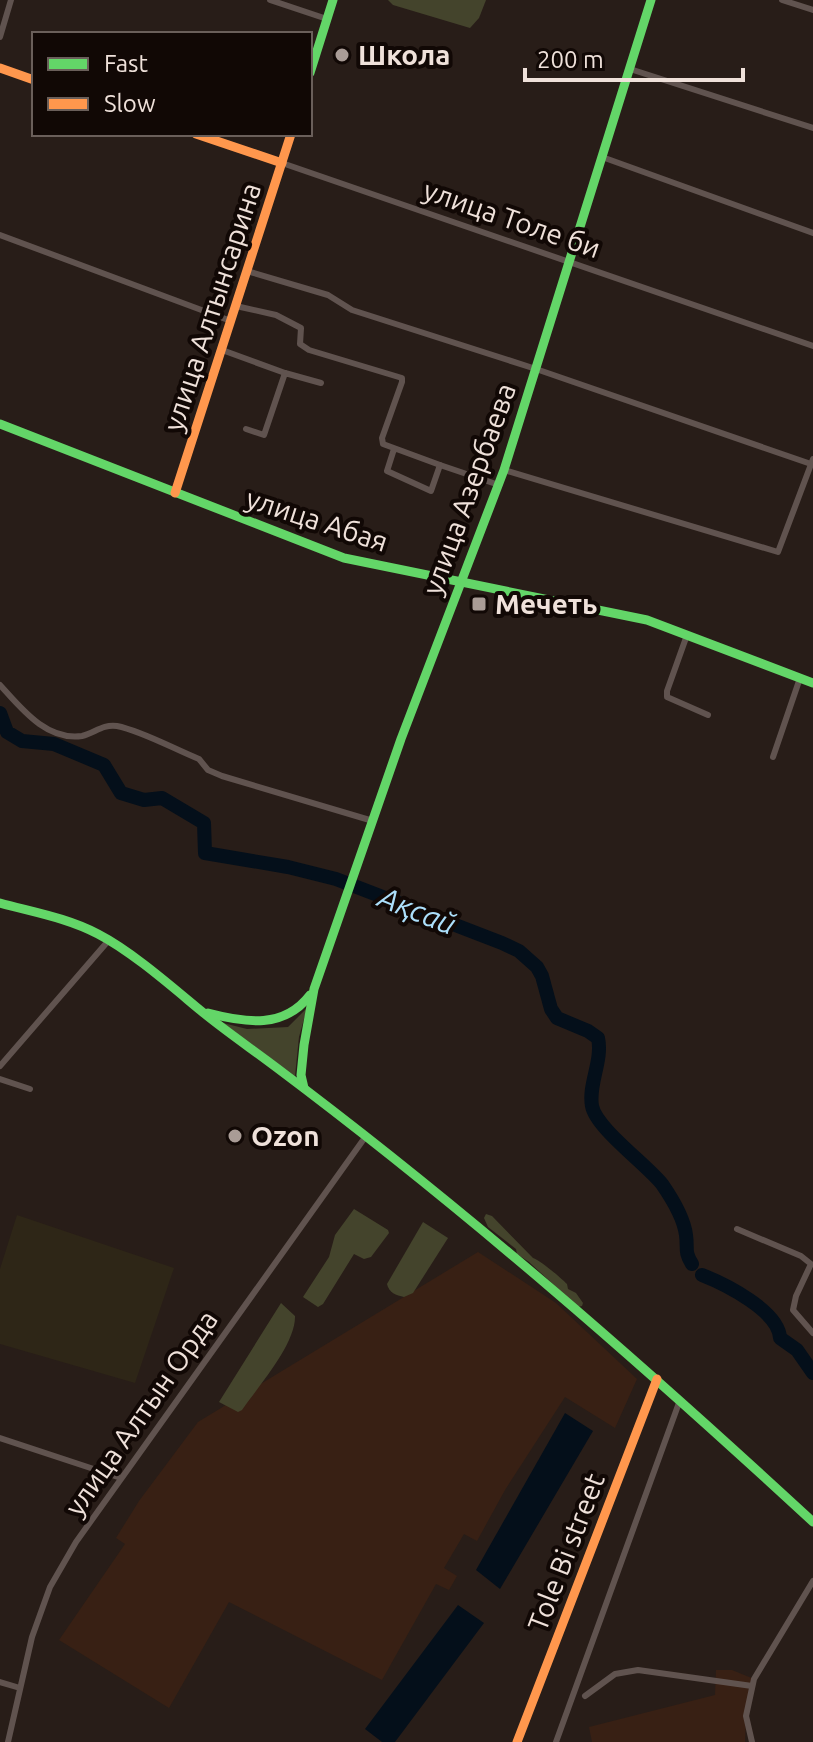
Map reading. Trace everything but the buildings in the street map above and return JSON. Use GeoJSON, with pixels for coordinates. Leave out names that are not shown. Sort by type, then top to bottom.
{"type":"FeatureCollection","features":[{"type":"Feature","properties":{"kind":"main road"},"geometry":{"type":"LineString","coordinates":[[312,67],[333,0]]}},
{"type":"Feature","properties":{"kind":"main road","name":"улица Азербаева"},"geometry":{"type":"LineString","coordinates":[[304,1088],[301,1075],[304,1045],[314,989],[460,582],[499,485],[651,0]]}},
{"type":"Feature","properties":{"kind":"main road"},"geometry":{"type":"LineString","coordinates":[[0,68],[32,79]]}},
{"type":"Feature","properties":{"kind":"main road","name":"улица Толе би"},"geometry":{"type":"LineString","coordinates":[[202,136],[282,163]]}},
{"type":"Feature","properties":{"kind":"main road","name":"улица Алтынсарина"},"geometry":{"type":"LineString","coordinates":[[175,493],[290,136]]}},
{"type":"Feature","properties":{"kind":"main road","name":"улица Абая"},"geometry":{"type":"LineString","coordinates":[[0,424],[344,558],[647,620],[813,683]]}},
{"type":"Feature","properties":{"kind":"main road"},"geometry":{"type":"LineString","coordinates":[[0,903],[61,919],[109,940],[175,988],[502,1244],[657,1379],[813,1522]]}},
{"type":"Feature","properties":{"kind":"main road","name":"улица Азербаева"},"geometry":{"type":"LineString","coordinates":[[201,1011],[233,1020],[281,1020],[304,1005],[314,989]]}},
{"type":"Feature","properties":{"kind":"main road","name":"Tole Bi street"},"geometry":{"type":"LineString","coordinates":[[517,1742],[657,1379]]}},
{"type":"Feature","properties":{"kind":"street"},"geometry":{"type":"LineString","coordinates":[[0,37],[11,0]]}},
{"type":"Feature","properties":{"kind":"street"},"geometry":{"type":"LineString","coordinates":[[270,0],[327,19]]}},
{"type":"Feature","properties":{"kind":"street"},"geometry":{"type":"LineString","coordinates":[[782,0],[813,10]]}},
{"type":"Feature","properties":{"kind":"street"},"geometry":{"type":"LineString","coordinates":[[630,69],[813,128]]}},
{"type":"Feature","properties":{"kind":"street"},"geometry":{"type":"LineString","coordinates":[[602,157],[813,233]]}},
{"type":"Feature","properties":{"kind":"street","name":"улица Толе би"},"geometry":{"type":"LineString","coordinates":[[282,163],[813,346]]}},
{"type":"Feature","properties":{"kind":"street"},"geometry":{"type":"LineString","coordinates":[[0,235],[231,321]]}},
{"type":"Feature","properties":{"kind":"street"},"geometry":{"type":"LineString","coordinates":[[247,271],[328,295],[352,310],[812,462],[778,552],[504,470]]}},
{"type":"Feature","properties":{"kind":"street"},"geometry":{"type":"LineString","coordinates":[[236,306],[276,315],[301,328],[300,344],[309,350],[402,378],[382,438],[383,444],[499,485]]}},
{"type":"Feature","properties":{"kind":"street"},"geometry":{"type":"LineString","coordinates":[[222,350],[321,383]]}},
{"type":"Feature","properties":{"kind":"street"},"geometry":{"type":"LineString","coordinates":[[246,429],[264,435],[285,373]]}},
{"type":"Feature","properties":{"kind":"street"},"geometry":{"type":"LineString","coordinates":[[394,449],[387,471],[431,491],[440,465]]}},
{"type":"Feature","properties":{"kind":"street"},"geometry":{"type":"LineString","coordinates":[[687,635],[667,697],[708,715]]}},
{"type":"Feature","properties":{"kind":"street"},"geometry":{"type":"LineString","coordinates":[[773,757],[800,678]]}},
{"type":"Feature","properties":{"kind":"street"},"geometry":{"type":"LineString","coordinates":[[0,685],[40,726],[65,735],[84,736],[104,726],[118,726],[199,759],[208,770],[222,776],[373,821]]}},
{"type":"Feature","properties":{"kind":"street"},"geometry":{"type":"LineString","coordinates":[[0,1066],[109,940]]}},
{"type":"Feature","properties":{"kind":"street"},"geometry":{"type":"LineString","coordinates":[[0,1079],[30,1089]]}},
{"type":"Feature","properties":{"kind":"street","name":"улица Алтын Орда"},"geometry":{"type":"LineString","coordinates":[[8,1742],[32,1637],[50,1587],[76,1542],[366,1136]]}},
{"type":"Feature","properties":{"kind":"street"},"geometry":{"type":"LineString","coordinates":[[737,1229],[812,1263],[796,1296],[793,1310],[813,1333]]}},
{"type":"Feature","properties":{"kind":"street","name":"Tole Bi street"},"geometry":{"type":"LineString","coordinates":[[556,1742],[680,1400]]}},
{"type":"Feature","properties":{"kind":"street"},"geometry":{"type":"LineString","coordinates":[[0,1438],[121,1478]]}},
{"type":"Feature","properties":{"kind":"street"},"geometry":{"type":"LineString","coordinates":[[752,1742],[746,1716],[754,1679],[813,1581]]}},
{"type":"Feature","properties":{"kind":"street"},"geometry":{"type":"LineString","coordinates":[[585,1696],[615,1674],[638,1670],[752,1686]]}},
{"type":"Feature","properties":{"kind":"street"},"geometry":{"type":"LineString","coordinates":[[0,1682],[20,1688]]}},
{"type":"Feature","properties":{"kind":"shaded area"},"geometry":{"type":"Polygon","coordinates":[[[17,1215],[174,1268],[135,1383],[0,1344],[0,1269],[17,1215]]]}},
{"type":"Feature","properties":{"kind":"shaded area"},"geometry":{"type":"Polygon","coordinates":[[[478,1252],[556,1303],[637,1379],[615,1428],[565,1397],[505,1490],[477,1541],[464,1534],[444,1568],[457,1576],[449,1590],[436,1584],[382,1680],[229,1602],[169,1708],[59,1640],[125,1544],[116,1538],[139,1501],[198,1422],[478,1252]]]}},
{"type":"Feature","properties":{"kind":"shaded area"},"geometry":{"type":"Polygon","coordinates":[[[565,1413],[593,1431],[500,1589],[476,1570],[565,1413]]]}},
{"type":"Feature","properties":{"kind":"shaded area"},"geometry":{"type":"Polygon","coordinates":[[[458,1605],[484,1623],[395,1742],[382,1742],[365,1729],[458,1605]]]}},
{"type":"Feature","properties":{"kind":"shaded area"},"geometry":{"type":"Polygon","coordinates":[[[716,1670],[732,1670],[754,1679],[746,1716],[745,1742],[592,1742],[589,1727],[715,1695],[716,1670]]]}},
{"type":"Feature","properties":{"kind":"green space"},"geometry":{"type":"Polygon","coordinates":[[[388,0],[486,0],[479,18],[470,28],[393,5],[388,0]]]}},
{"type":"Feature","properties":{"kind":"green space"},"geometry":{"type":"Polygon","coordinates":[[[307,1008],[299,1037],[295,1076],[223,1023],[247,1029],[288,1027],[307,1008]]]}},
{"type":"Feature","properties":{"kind":"green space"},"geometry":{"type":"Polygon","coordinates":[[[354,1209],[389,1233],[371,1257],[364,1259],[354,1254],[323,1304],[318,1307],[303,1297],[329,1257],[335,1235],[354,1209]]]}},
{"type":"Feature","properties":{"kind":"green space"},"geometry":{"type":"Polygon","coordinates":[[[486,1214],[492,1216],[533,1258],[567,1284],[568,1289],[576,1293],[583,1303],[582,1306],[578,1307],[488,1227],[484,1218],[486,1214]]]}},
{"type":"Feature","properties":{"kind":"green space"},"geometry":{"type":"Polygon","coordinates":[[[423,1222],[448,1238],[413,1293],[404,1297],[391,1292],[387,1284],[423,1222]]]}},
{"type":"Feature","properties":{"kind":"green space"},"geometry":{"type":"Polygon","coordinates":[[[281,1303],[295,1316],[294,1327],[266,1378],[238,1412],[219,1402],[281,1303]]]}},
{"type":"Feature","properties":{"kind":"waterway","name":"Ақсай"},"geometry":{"type":"LineString","coordinates":[[0,713],[7,732],[22,741],[54,744],[104,765],[121,793],[144,800],[162,798],[204,823],[205,853],[288,867],[336,879],[519,951],[537,967],[557,1018],[598,1038],[599,1055],[592,1106],[602,1125],[666,1189],[683,1222],[687,1253],[692,1264]]}},
{"type":"Feature","properties":{"kind":"waterway","name":"Ақсай"},"geometry":{"type":"LineString","coordinates":[[702,1275],[737,1292],[761,1309],[771,1318],[780,1338],[797,1350],[813,1373]]}},
{"type":"Feature","properties":{"kind":"traffic: fast"},"geometry":{"type":"LineString","coordinates":[[312,67],[333,0]]}},
{"type":"Feature","properties":{"kind":"traffic: fast"},"geometry":{"type":"LineString","coordinates":[[304,1088],[301,1075],[304,1045],[314,989],[401,739],[504,470],[651,0]]}},
{"type":"Feature","properties":{"kind":"traffic: fast"},"geometry":{"type":"LineString","coordinates":[[0,424],[344,558],[647,620],[813,683]]}},
{"type":"Feature","properties":{"kind":"traffic: fast"},"geometry":{"type":"LineString","coordinates":[[0,903],[87,928],[137,959],[347,1121],[484,1232],[683,1404],[813,1522]]}},
{"type":"Feature","properties":{"kind":"traffic: fast"},"geometry":{"type":"LineString","coordinates":[[208,1013],[250,1021],[276,1018],[300,1006],[310,995]]}},
{"type":"Feature","properties":{"kind":"traffic: slow"},"geometry":{"type":"LineString","coordinates":[[0,68],[32,79]]}},
{"type":"Feature","properties":{"kind":"traffic: slow"},"geometry":{"type":"LineString","coordinates":[[202,136],[282,163]]}},
{"type":"Feature","properties":{"kind":"traffic: slow"},"geometry":{"type":"LineString","coordinates":[[175,493],[290,136]]}},
{"type":"Feature","properties":{"kind":"traffic: slow"},"geometry":{"type":"LineString","coordinates":[[517,1742],[657,1379]]}},
{"type":"Feature","properties":{"kind":"place","name":"Школа"},"geometry":{"type":"Point","coordinates":[342,55]}},
{"type":"Feature","properties":{"kind":"place","name":"Мечеть"},"geometry":{"type":"Point","coordinates":[479,604]}},
{"type":"Feature","properties":{"kind":"place","name":"Ozon"},"geometry":{"type":"Point","coordinates":[235,1136]}}]}
